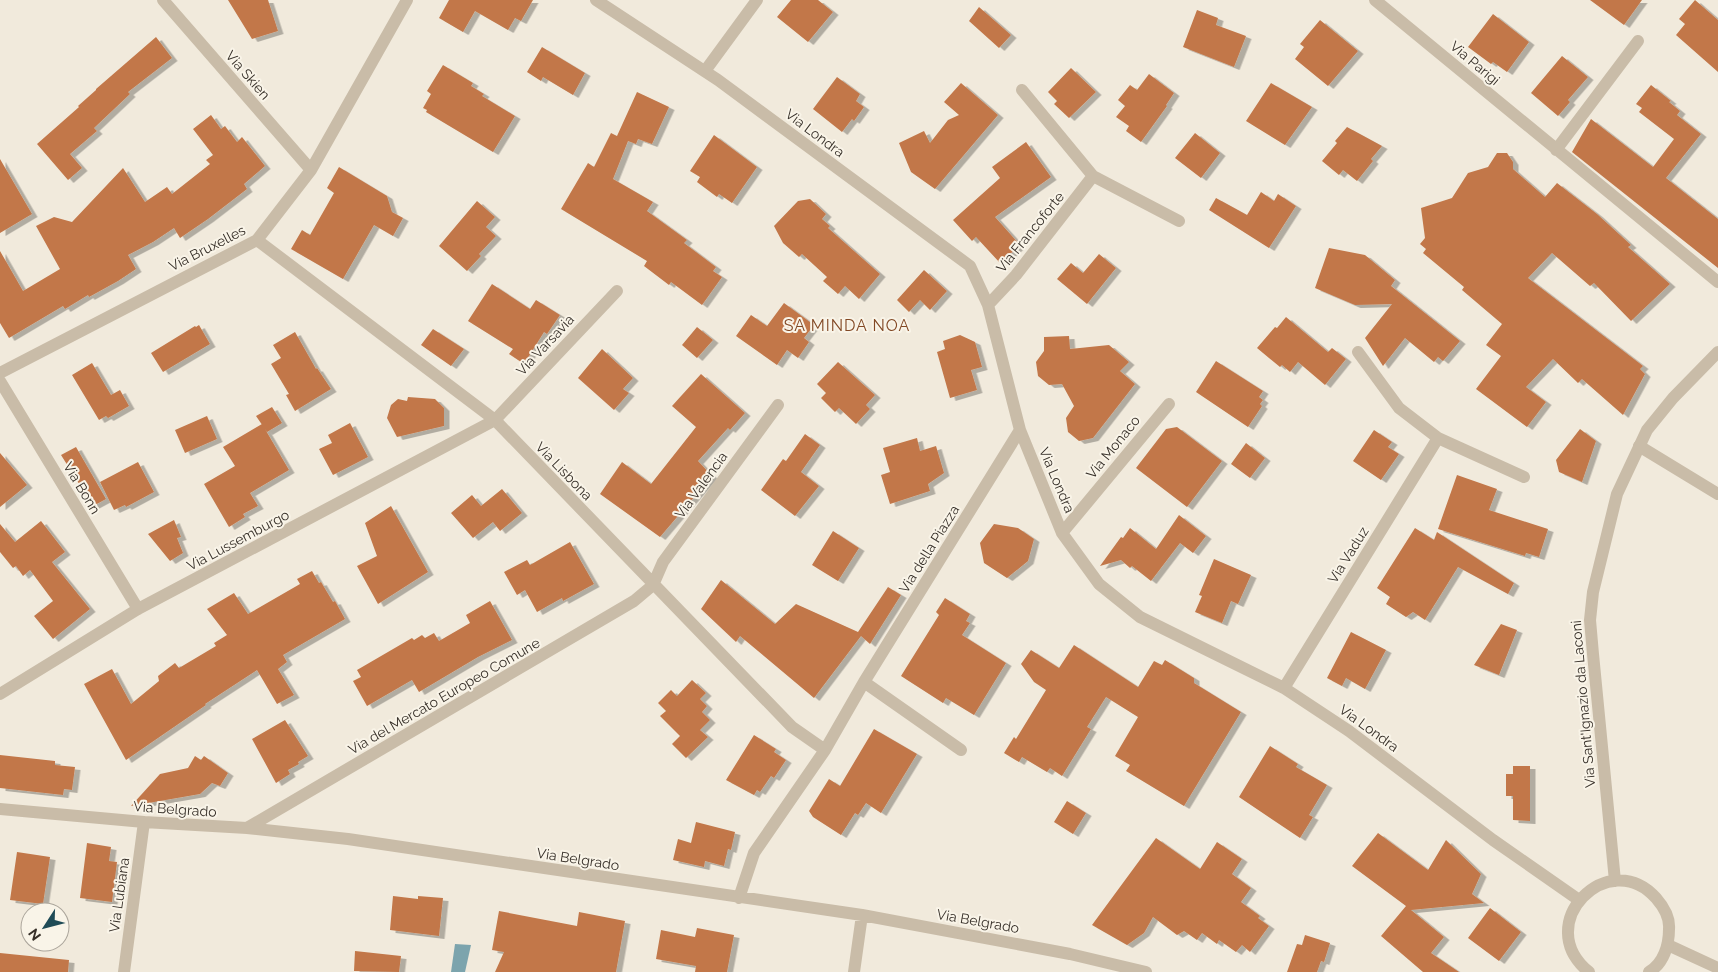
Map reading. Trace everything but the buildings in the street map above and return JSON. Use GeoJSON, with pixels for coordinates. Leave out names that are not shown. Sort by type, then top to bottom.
{"type":"FeatureCollection","features":[{"type":"Feature","properties":{"kind":"street","name":"Via Skien"},"geometry":{"type":"LineString","coordinates":[[162,0],[311,170]]}},
{"type":"Feature","properties":{"kind":"street","name":"Via Bruxelles"},"geometry":{"type":"LineString","coordinates":[[0,373],[257,240],[311,170],[407,0]]}},
{"type":"Feature","properties":{"kind":"street","name":"Via Londra"},"geometry":{"type":"LineString","coordinates":[[596,0],[705,71],[970,266],[988,305],[1020,430],[1062,533],[1099,584],[1140,617],[1284,688],[1349,731],[1493,840],[1579,900]]}},
{"type":"Feature","properties":{"kind":"street"},"geometry":{"type":"LineString","coordinates":[[705,71],[756,0]]}},
{"type":"Feature","properties":{"kind":"street","name":"Via Parigi"},"geometry":{"type":"LineString","coordinates":[[1375,0],[1718,282]]}},
{"type":"Feature","properties":{"kind":"street"},"geometry":{"type":"LineString","coordinates":[[1556,150],[1638,42]]}},
{"type":"Feature","properties":{"kind":"street"},"geometry":{"type":"LineString","coordinates":[[1022,90],[1093,176],[1179,221]]}},
{"type":"Feature","properties":{"kind":"street","name":"Via Francoforte"},"geometry":{"type":"LineString","coordinates":[[988,305],[1016,275],[1093,176]]}},
{"type":"Feature","properties":{"kind":"street","name":"Via Lisbona"},"geometry":{"type":"LineString","coordinates":[[257,240],[495,420],[792,727],[825,750]]}},
{"type":"Feature","properties":{"kind":"street","name":"Via Varsavia"},"geometry":{"type":"LineString","coordinates":[[495,420],[617,291]]}},
{"type":"Feature","properties":{"kind":"street"},"geometry":{"type":"LineString","coordinates":[[1358,352],[1399,408],[1438,438],[1524,477]]}},
{"type":"Feature","properties":{"kind":"street","name":"Via Sant'Ignazio da Laconi"},"geometry":{"type":"LineString","coordinates":[[1614,881],[1590,620],[1593,592],[1617,494],[1647,430],[1673,398],[1718,352]]}},
{"type":"Feature","properties":{"kind":"street","name":"Via Bonn"},"geometry":{"type":"LineString","coordinates":[[0,381],[138,610]]}},
{"type":"Feature","properties":{"kind":"street","name":"Via Monaco"},"geometry":{"type":"LineString","coordinates":[[1062,533],[1168,404]]}},
{"type":"Feature","properties":{"kind":"street","name":"Via Valencia"},"geometry":{"type":"LineString","coordinates":[[653,585],[663,562],[778,405]]}},
{"type":"Feature","properties":{"kind":"street","name":"Via Lussemburgo"},"geometry":{"type":"LineString","coordinates":[[0,694],[138,610],[495,420]]}},
{"type":"Feature","properties":{"kind":"street","name":"Via della Piazza"},"geometry":{"type":"LineString","coordinates":[[739,898],[754,853],[825,750],[864,682],[1020,430]]}},
{"type":"Feature","properties":{"kind":"street","name":"Via Vaduz"},"geometry":{"type":"LineString","coordinates":[[1284,688],[1438,438]]}},
{"type":"Feature","properties":{"kind":"street"},"geometry":{"type":"LineString","coordinates":[[1639,446],[1718,494]]}},
{"type":"Feature","properties":{"kind":"street","name":"Via del Mercato Europeo Comune"},"geometry":{"type":"LineString","coordinates":[[247,828],[634,601],[653,585]]}},
{"type":"Feature","properties":{"kind":"street"},"geometry":{"type":"LineString","coordinates":[[864,682],[961,750]]}},
{"type":"Feature","properties":{"kind":"street","name":"Via Belgrado"},"geometry":{"type":"LineString","coordinates":[[0,809],[144,822],[247,828],[348,839],[862,915],[1070,954],[1146,972]]}},
{"type":"Feature","properties":{"kind":"street","name":"Via Lubiana"},"geometry":{"type":"LineString","coordinates":[[124,972],[144,822]]}},
{"type":"Feature","properties":{"kind":"street"},"geometry":{"type":"LineString","coordinates":[[1589,972],[1576,959],[1569,942],[1568,929],[1570,918],[1574,906],[1592,888],[1614,881],[1642,886],[1653,894],[1666,912],[1670,927],[1668,945],[1658,964],[1649,972]]}},
{"type":"Feature","properties":{"kind":"street"},"geometry":{"type":"LineString","coordinates":[[854,972],[862,915]]}},
{"type":"Feature","properties":{"kind":"street"},"geometry":{"type":"LineString","coordinates":[[1668,945],[1718,968]]}},
{"type":"Feature","properties":{"kind":"water"},"geometry":{"type":"Polygon","coordinates":[[[455,944],[471,945],[465,972],[451,972],[455,944]]]}},
{"type":"Feature","properties":{"kind":"district","name":"SA MINDA NOA"},"geometry":{"type":"Point","coordinates":[847,325]}}]}
